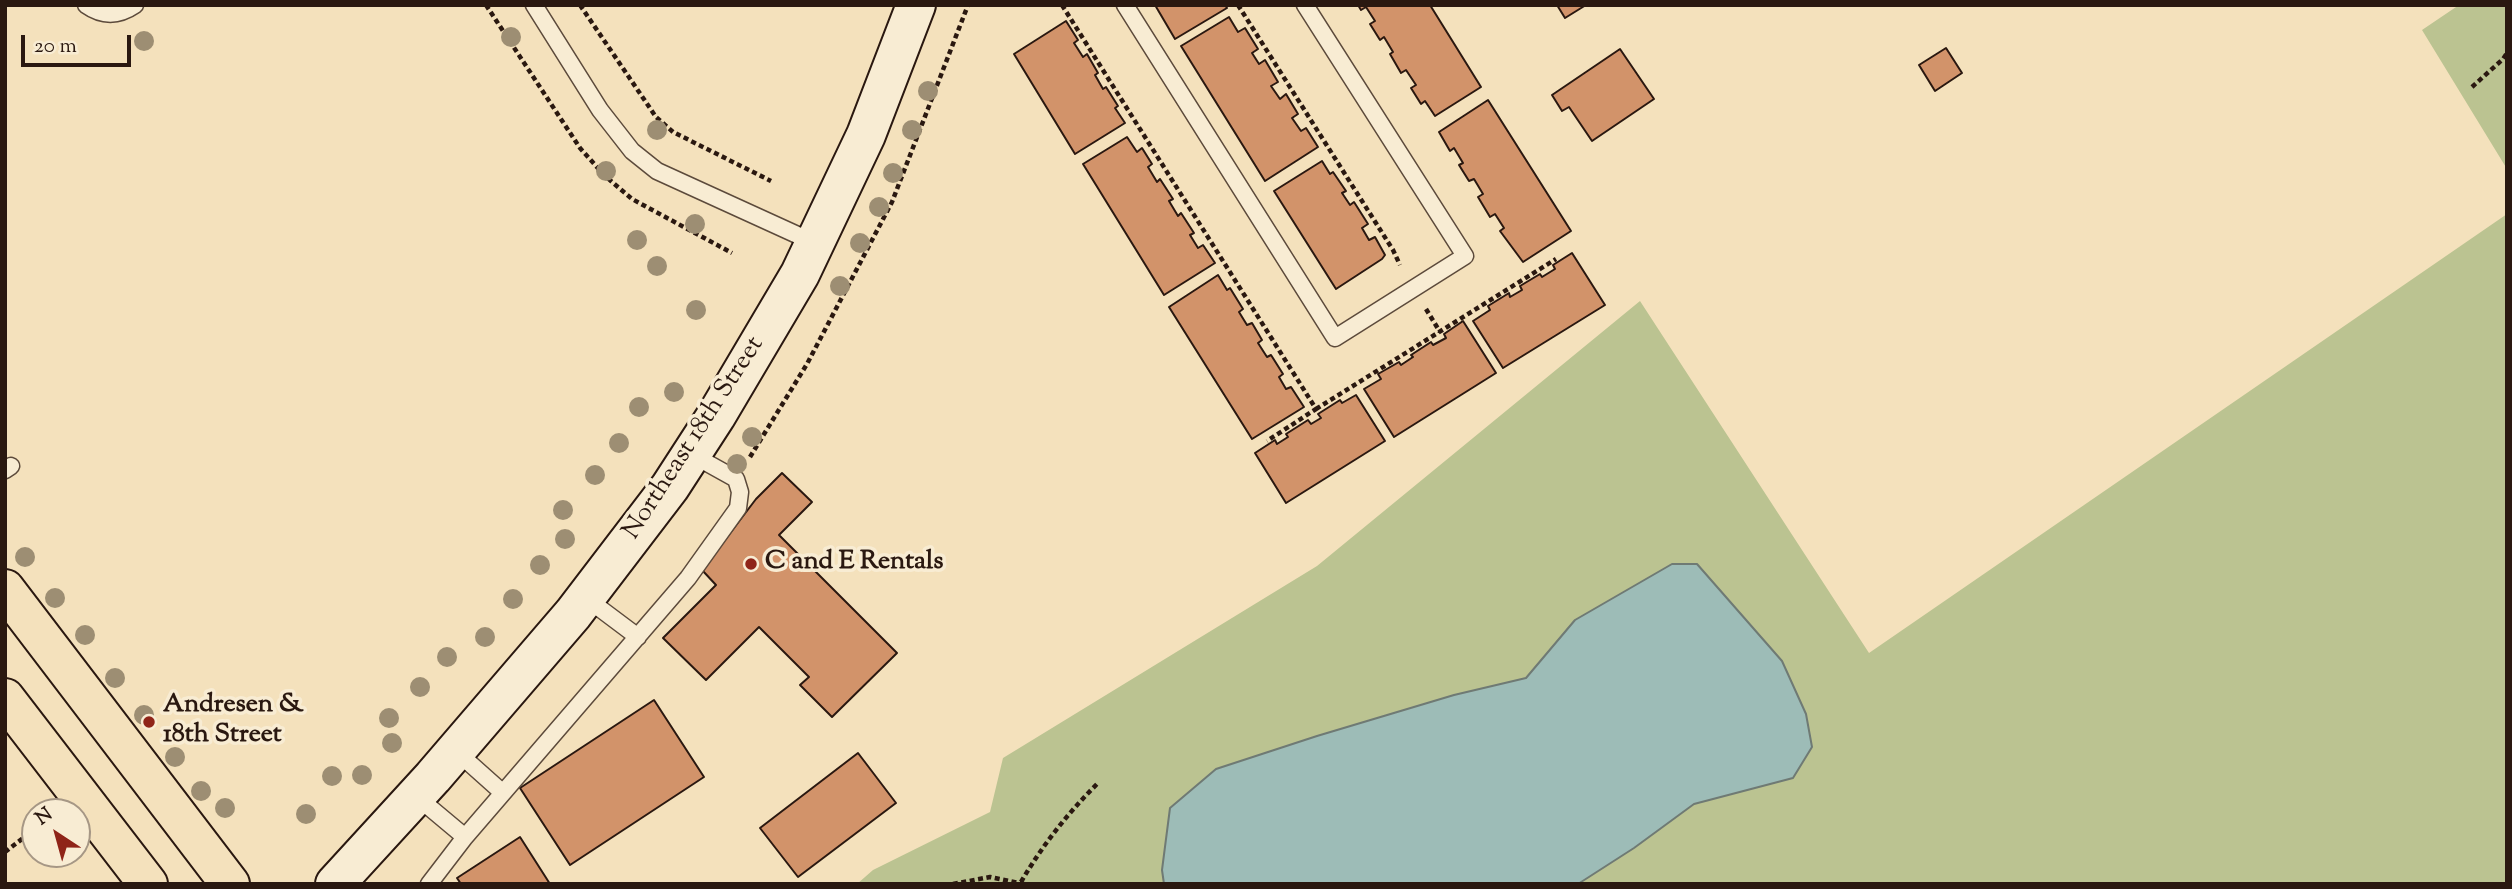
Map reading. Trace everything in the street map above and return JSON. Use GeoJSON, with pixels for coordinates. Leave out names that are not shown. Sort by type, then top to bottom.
{"type":"FeatureCollection","features":[{"type":"Feature","properties":{"kind":"main road"},"geometry":{"type":"LineString","coordinates":[[5,589],[230,884]]}},
{"type":"Feature","properties":{"kind":"main road"},"geometry":{"type":"LineString","coordinates":[[5,698],[148,884]]}},
{"type":"Feature","properties":{"kind":"street","name":"Northeast 18th Street"},"geometry":{"type":"LineString","coordinates":[[334,884],[456,751],[586,598],[670,486],[800,274],[866,135],[916,5]]}},
{"type":"Feature","properties":{"kind":"lane"},"geometry":{"type":"LineString","coordinates":[[86,5],[103,14],[124,12],[135,5]]}},
{"type":"Feature","properties":{"kind":"lane"},"geometry":{"type":"LineString","coordinates":[[534,5],[600,110],[632,151],[657,171],[815,243]]}},
{"type":"Feature","properties":{"kind":"lane"},"geometry":{"type":"LineString","coordinates":[[1125,5],[1335,338],[1465,256],[1305,5]]}},
{"type":"Feature","properties":{"kind":"lane"},"geometry":{"type":"LineString","coordinates":[[429,884],[465,837],[688,578],[738,508],[740,492],[736,479],[691,454]]}},
{"type":"Feature","properties":{"kind":"lane"},"geometry":{"type":"LineString","coordinates":[[586,598],[638,636]]}},
{"type":"Feature","properties":{"kind":"lane"},"geometry":{"type":"LineString","coordinates":[[456,751],[503,793]]}},
{"type":"Feature","properties":{"kind":"lane"},"geometry":{"type":"LineString","coordinates":[[416,796],[465,837]]}},
{"type":"Feature","properties":{"kind":"path"},"geometry":{"type":"LineString","coordinates":[[580,5],[656,117],[673,132],[771,181]]}},
{"type":"Feature","properties":{"kind":"path"},"geometry":{"type":"LineString","coordinates":[[1062,5],[1316,409]]}},
{"type":"Feature","properties":{"kind":"path"},"geometry":{"type":"LineString","coordinates":[[1238,5],[1393,250],[1440,332]]}},
{"type":"Feature","properties":{"kind":"path"},"geometry":{"type":"LineString","coordinates":[[2472,87],[2507,53]]}},
{"type":"Feature","properties":{"kind":"path"},"geometry":{"type":"LineString","coordinates":[[1266,441],[1556,259]]}},
{"type":"Feature","properties":{"kind":"path"},"geometry":{"type":"LineString","coordinates":[[953,884],[990,877],[1022,883],[1039,851],[1097,784]]}},
{"type":"Feature","properties":{"kind":"path"},"geometry":{"type":"LineString","coordinates":[[5,852],[21,840]]}},
{"type":"Feature","properties":{"kind":"green space"},"geometry":{"type":"Polygon","coordinates":[[[2459,5],[2507,5],[2507,169],[2422,30],[2459,5]]]}},
{"type":"Feature","properties":{"kind":"green space"},"geometry":{"type":"Polygon","coordinates":[[[2507,214],[2507,884],[1578,884],[1634,848],[1694,804],[1792,778],[1698,565],[1672,564],[1575,620],[1526,678],[1454,695],[1216,770],[1163,870],[1164,884],[857,884],[873,870],[990,812],[1003,758],[1317,566],[1640,301],[1869,653],[2507,214]]]}},
{"type":"Feature","properties":{"kind":"water"},"geometry":{"type":"Polygon","coordinates":[[[1672,564],[1697,564],[1782,661],[1806,714],[1812,747],[1793,778],[1694,804],[1634,848],[1578,884],[1164,884],[1162,870],[1170,808],[1216,769],[1454,695],[1526,678],[1575,620],[1672,564]]]}},
{"type":"Feature","properties":{"kind":"building"},"geometry":{"type":"Polygon","coordinates":[[[1155,5],[1225,5],[1227,8],[1175,39],[1155,5]]]}},
{"type":"Feature","properties":{"kind":"building"},"geometry":{"type":"Polygon","coordinates":[[[1358,5],[1430,5],[1481,87],[1435,116],[1425,101],[1421,104],[1411,88],[1416,85],[1406,70],[1401,73],[1384,37],[1380,40],[1370,24],[1375,21],[1366,7],[1361,10],[1358,5]]]}},
{"type":"Feature","properties":{"kind":"building"},"geometry":{"type":"Polygon","coordinates":[[[1557,5],[1586,5],[1565,18],[1557,5]]]}},
{"type":"Feature","properties":{"kind":"building"},"geometry":{"type":"Polygon","coordinates":[[[1229,17],[1238,32],[1245,28],[1258,49],[1252,53],[1259,64],[1265,60],[1278,82],[1271,86],[1280,99],[1286,94],[1298,114],[1292,118],[1301,131],[1306,128],[1318,147],[1265,181],[1181,46],[1229,17]]]}},
{"type":"Feature","properties":{"kind":"building"},"geometry":{"type":"Polygon","coordinates":[[[1066,21],[1078,40],[1074,43],[1083,57],[1087,54],[1098,73],[1095,75],[1118,106],[1115,108],[1125,123],[1075,154],[1014,54],[1066,21]]]}},
{"type":"Feature","properties":{"kind":"building"},"geometry":{"type":"Polygon","coordinates":[[[1946,48],[1962,73],[1935,91],[1919,65],[1946,48]]]}},
{"type":"Feature","properties":{"kind":"building"},"geometry":{"type":"Polygon","coordinates":[[[1620,49],[1654,99],[1592,141],[1569,107],[1562,111],[1552,95],[1620,49]]]}},
{"type":"Feature","properties":{"kind":"building"},"geometry":{"type":"Polygon","coordinates":[[[1488,100],[1571,231],[1523,262],[1500,231],[1504,228],[1495,214],[1490,217],[1478,197],[1483,194],[1474,179],[1469,181],[1459,165],[1463,163],[1454,148],[1450,151],[1439,132],[1488,100]]]}},
{"type":"Feature","properties":{"kind":"building"},"geometry":{"type":"Polygon","coordinates":[[[1127,137],[1137,152],[1142,148],[1152,164],[1148,167],[1157,182],[1160,179],[1173,199],[1169,201],[1178,216],[1181,213],[1194,233],[1190,235],[1198,248],[1203,245],[1215,263],[1164,295],[1083,164],[1127,137]]]}},
{"type":"Feature","properties":{"kind":"building"},"geometry":{"type":"Polygon","coordinates":[[[1322,161],[1346,191],[1342,193],[1350,205],[1354,202],[1368,224],[1362,228],[1369,240],[1375,237],[1385,255],[1336,289],[1274,191],[1322,161]]]}},
{"type":"Feature","properties":{"kind":"building"},"geometry":{"type":"Polygon","coordinates":[[[1572,253],[1605,305],[1503,368],[1473,321],[1490,310],[1488,306],[1509,293],[1510,297],[1522,290],[1520,286],[1555,269],[1553,265],[1572,253]]]}},
{"type":"Feature","properties":{"kind":"building"},"geometry":{"type":"Polygon","coordinates":[[[1218,275],[1243,309],[1239,312],[1247,325],[1252,323],[1262,340],[1258,343],[1267,357],[1271,355],[1283,374],[1279,377],[1286,389],[1291,387],[1304,407],[1252,439],[1169,307],[1218,275]]]}},
{"type":"Feature","properties":{"kind":"building"},"geometry":{"type":"Polygon","coordinates":[[[1463,321],[1496,373],[1394,437],[1364,389],[1381,379],[1378,374],[1399,362],[1401,365],[1431,342],[1433,345],[1446,338],[1444,334],[1463,321]]]}},
{"type":"Feature","properties":{"kind":"building"},"geometry":{"type":"Polygon","coordinates":[[[1356,395],[1385,441],[1286,503],[1255,453],[1275,440],[1277,444],[1288,437],[1286,434],[1308,420],[1311,424],[1321,418],[1318,414],[1340,400],[1342,403],[1356,395]]]}},
{"type":"Feature","properties":{"kind":"building"},"geometry":{"type":"Polygon","coordinates":[[[782,473],[812,502],[779,535],[897,653],[832,717],[800,685],[809,677],[759,627],[706,680],[663,638],[716,585],[702,570],[756,499],[782,473]]]}},
{"type":"Feature","properties":{"kind":"building"},"geometry":{"type":"Polygon","coordinates":[[[654,700],[704,777],[570,865],[520,788],[654,700]]]}},
{"type":"Feature","properties":{"kind":"building"},"geometry":{"type":"Polygon","coordinates":[[[858,753],[896,803],[798,877],[760,828],[858,753]]]}},
{"type":"Feature","properties":{"kind":"building"},"geometry":{"type":"Polygon","coordinates":[[[520,837],[550,884],[461,884],[457,878],[520,837]]]}},
{"type":"Feature","properties":{"kind":"place","name":"C and E Rentals"},"geometry":{"type":"Point","coordinates":[751,564]}},
{"type":"Feature","properties":{"kind":"place","name":"Andresen & 18th Street"},"geometry":{"type":"Point","coordinates":[149,722]}}]}
